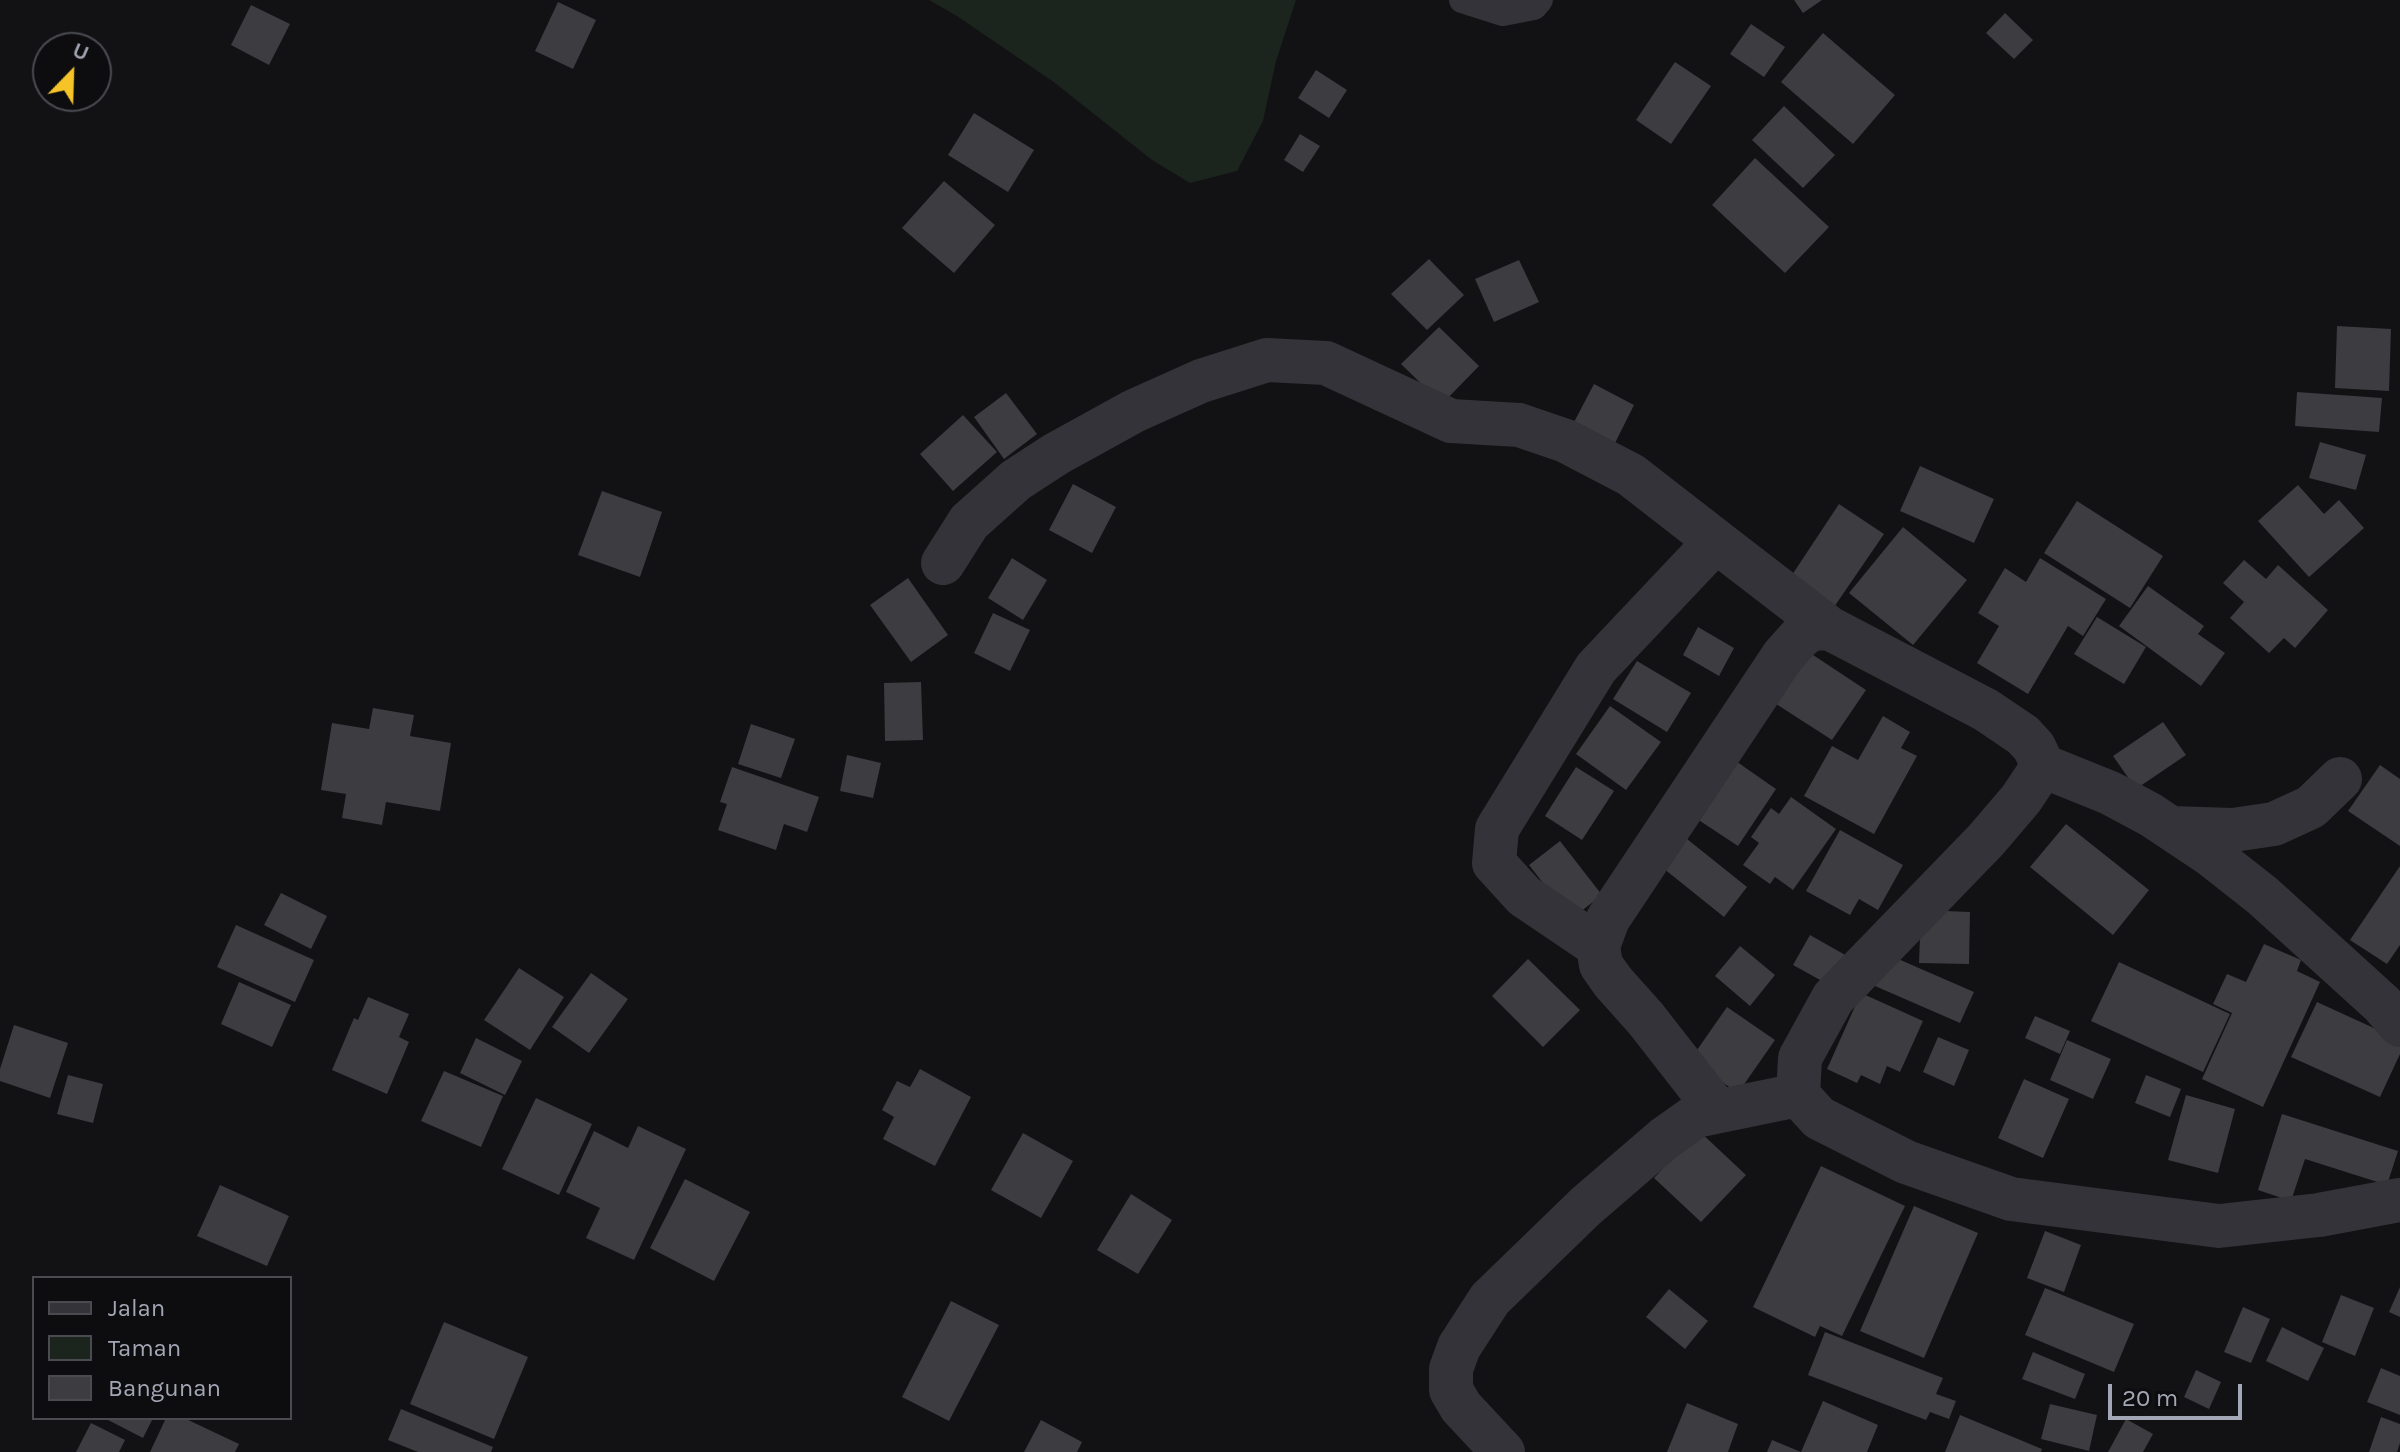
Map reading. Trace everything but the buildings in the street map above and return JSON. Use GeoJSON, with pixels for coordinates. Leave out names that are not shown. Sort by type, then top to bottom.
{"type":"FeatureCollection","features":[{"type":"Feature","properties":{"kind":"street"},"geometry":{"type":"LineString","coordinates":[[943,563],[969,522],[1016,480],[1134,411],[1201,381],[1267,360],[1326,363],[1451,421],[1519,425],[1566,441],[1631,475],[1829,628],[1986,710],[2023,735],[2034,747],[2043,766],[2110,793],[2211,855],[2263,896],[2382,1004],[2400,1025]]}},
{"type":"Feature","properties":{"kind":"street"},"geometry":{"type":"LineString","coordinates":[[1598,946],[1524,896],[1494,863],[1497,829],[1596,668],[1716,541]]}},
{"type":"Feature","properties":{"kind":"street"},"geometry":{"type":"LineString","coordinates":[[1717,1110],[1613,982],[1601,965],[1598,946],[1608,919],[1783,656],[1811,629],[1829,628]]}},
{"type":"Feature","properties":{"kind":"street"},"geometry":{"type":"LineString","coordinates":[[2043,766],[2021,799],[1986,840],[1833,998],[1800,1058],[1798,1095],[1819,1118],[1906,1162],[2011,1199],[2219,1226],[2319,1215],[2400,1200]]}},
{"type":"Feature","properties":{"kind":"street"},"geometry":{"type":"LineString","coordinates":[[2171,828],[2233,830],[2274,824],[2311,807],[2340,779]]}},
{"type":"Feature","properties":{"kind":"street"},"geometry":{"type":"LineString","coordinates":[[1503,1452],[1461,1407],[1451,1390],[1451,1369],[1459,1347],[1490,1299],[1586,1206],[1665,1138],[1696,1116],[1798,1095]]}},
{"type":"Feature","properties":{"kind":"lane"},"geometry":{"type":"LineString","coordinates":[[1462,0],[1503,13],[1534,7],[1540,0]]}},
{"type":"Feature","properties":{"kind":"green space"},"geometry":{"type":"Polygon","coordinates":[[[929,0],[1296,0],[1276,61],[1263,121],[1237,171],[1190,183],[1152,160],[1055,83],[929,0]]]}}]}
